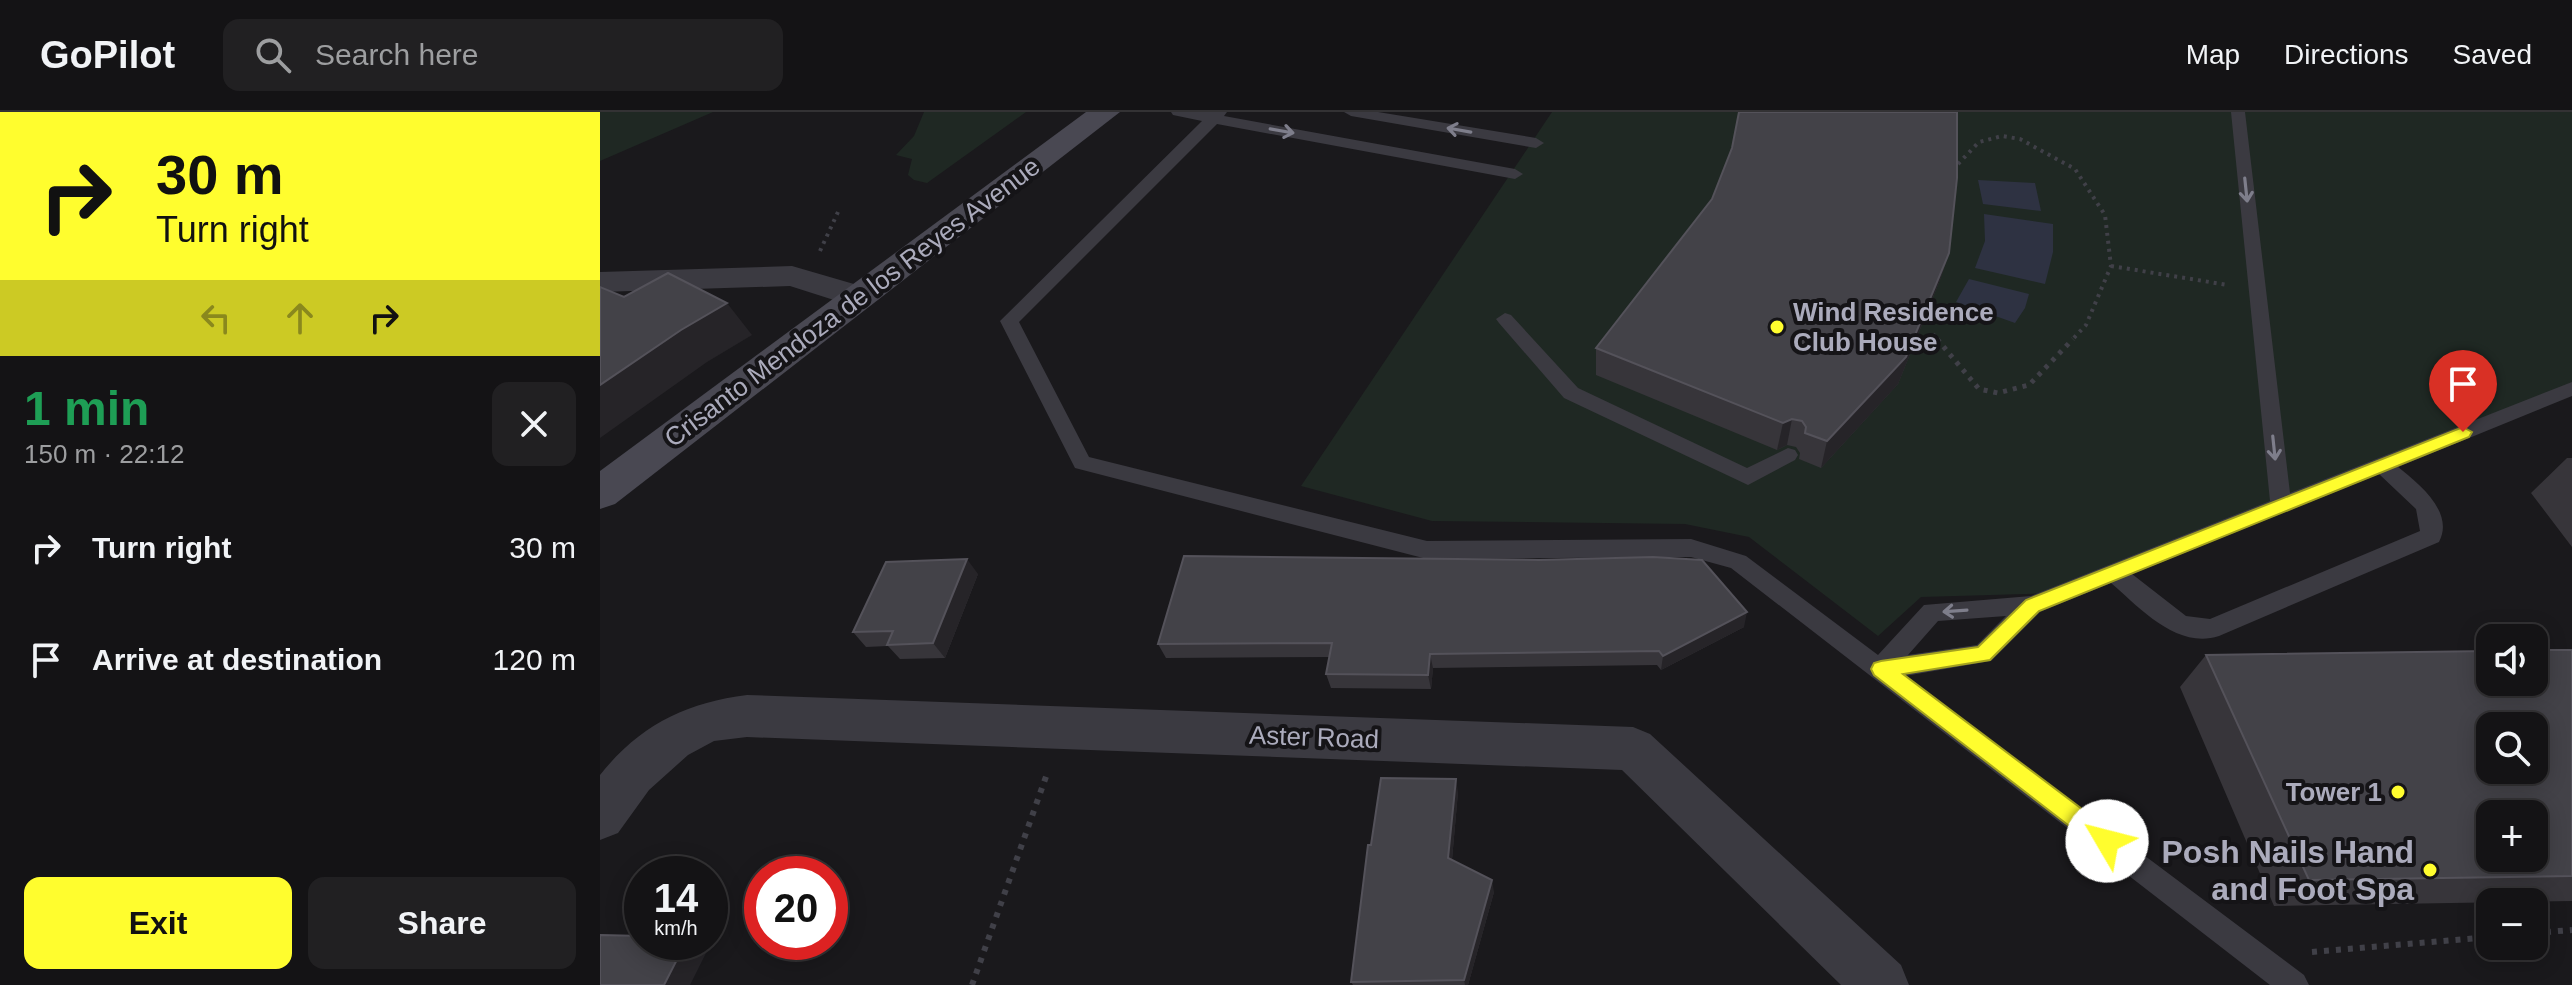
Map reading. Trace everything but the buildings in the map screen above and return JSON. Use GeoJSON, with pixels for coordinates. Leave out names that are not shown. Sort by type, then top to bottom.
{"type":"FeatureCollection","features":[{"type":"Feature","properties":{"kind":"main road","name":"Crisanto Mendoza de los Reyes Avenue"},"geometry":{"type":"LineString","coordinates":[[600,493],[1105,112]]}},
{"type":"Feature","properties":{"kind":"street"},"geometry":{"type":"LineString","coordinates":[[600,282],[792,276],[859,297]]}},
{"type":"Feature","properties":{"kind":"street","name":"Aster Road"},"geometry":{"type":"LineString","coordinates":[[600,816],[622,781],[660,748],[705,722],[747,716],[1633,749],[1881,985]]}},
{"type":"Feature","properties":{"kind":"lane"},"geometry":{"type":"LineString","coordinates":[[1178,112],[1217,115],[1515,174]]}},
{"type":"Feature","properties":{"kind":"lane"},"geometry":{"type":"LineString","coordinates":[[1351,112],[1536,143]]}},
{"type":"Feature","properties":{"kind":"lane"},"geometry":{"type":"LineString","coordinates":[[2238,112],[2281,505]]}},
{"type":"Feature","properties":{"kind":"lane"},"geometry":{"type":"LineString","coordinates":[[1217,115],[1009,321],[1082,463],[1427,550],[1691,548],[1738,562],[2294,985]]}},
{"type":"Feature","properties":{"kind":"lane"},"geometry":{"type":"LineString","coordinates":[[1505,319],[1571,393],[1676,444],[1748,477],[1788,455]]}},
{"type":"Feature","properties":{"kind":"lane"},"geometry":{"type":"LineString","coordinates":[[1881,669],[1932,612],[2032,605],[2572,389]]}},
{"type":"Feature","properties":{"kind":"lane"},"geometry":{"type":"LineString","coordinates":[[2114,572],[2158,610],[2181,625],[2211,629],[2431,536],[2434,524],[2430,508],[2382,465]]}},
{"type":"Feature","properties":{"kind":"lane"},"geometry":{"type":"LineString","coordinates":[[1881,669],[1983,654],[2032,605]]}},
{"type":"Feature","properties":{"kind":"path"},"geometry":{"type":"LineString","coordinates":[[1933,334],[1979,389],[1998,393],[2029,385],[2086,325],[2111,266],[2105,215],[2075,169],[2020,139],[2002,136],[1979,142],[1958,164]]}},
{"type":"Feature","properties":{"kind":"path"},"geometry":{"type":"LineString","coordinates":[[806,281],[838,212]]}},
{"type":"Feature","properties":{"kind":"path"},"geometry":{"type":"LineString","coordinates":[[2111,266],[2257,290]]}},
{"type":"Feature","properties":{"kind":"path"},"geometry":{"type":"LineString","coordinates":[[972,985],[1064,728]]}},
{"type":"Feature","properties":{"kind":"path"},"geometry":{"type":"LineString","coordinates":[[2548,932],[2572,930]]}},
{"type":"Feature","properties":{"kind":"path"},"geometry":{"type":"LineString","coordinates":[[2257,956],[2476,938]]}},
{"type":"Feature","properties":{"kind":"shaded area"},"geometry":{"type":"Polygon","coordinates":[[[600,112],[713,112],[600,161],[600,112]]]}},
{"type":"Feature","properties":{"kind":"shaded area"},"geometry":{"type":"Polygon","coordinates":[[[924,112],[1026,112],[927,183],[908,175],[912,159],[896,155],[914,136],[924,112]]]}},
{"type":"Feature","properties":{"kind":"shaded area"},"geometry":{"type":"Polygon","coordinates":[[[1552,112],[2572,112],[2572,389],[2063,593],[1921,597],[1878,636],[1749,537],[1685,524],[1432,521],[1301,486],[1552,112]]]}},
{"type":"Feature","properties":{"kind":"water"},"geometry":{"type":"Polygon","coordinates":[[[1978,180],[2035,183],[2041,211],[1983,204],[1978,180]]]}},
{"type":"Feature","properties":{"kind":"water"},"geometry":{"type":"Polygon","coordinates":[[[1984,214],[2053,224],[2053,252],[2045,284],[1975,268],[1985,241],[1984,214]]]}},
{"type":"Feature","properties":{"kind":"water"},"geometry":{"type":"Polygon","coordinates":[[[1969,279],[2029,294],[2025,308],[2015,323],[1956,302],[1969,279]]]}},
{"type":"Feature","properties":{"kind":"place","name":"Wind Residence Club House"},"geometry":{"type":"Point","coordinates":[1777,327]}},
{"type":"Feature","properties":{"kind":"place","name":"Tower 1"},"geometry":{"type":"Point","coordinates":[2398,792]}},
{"type":"Feature","properties":{"kind":"place","name":"Posh Nails Hand and Foot Spa"},"geometry":{"type":"Point","coordinates":[2430,870]}},
{"type":"Feature","properties":{"kind":"route"},"geometry":{"type":"LineString","coordinates":[[2107,841],[1881,669],[1983,654],[2032,605],[2463,432]]}}]}
